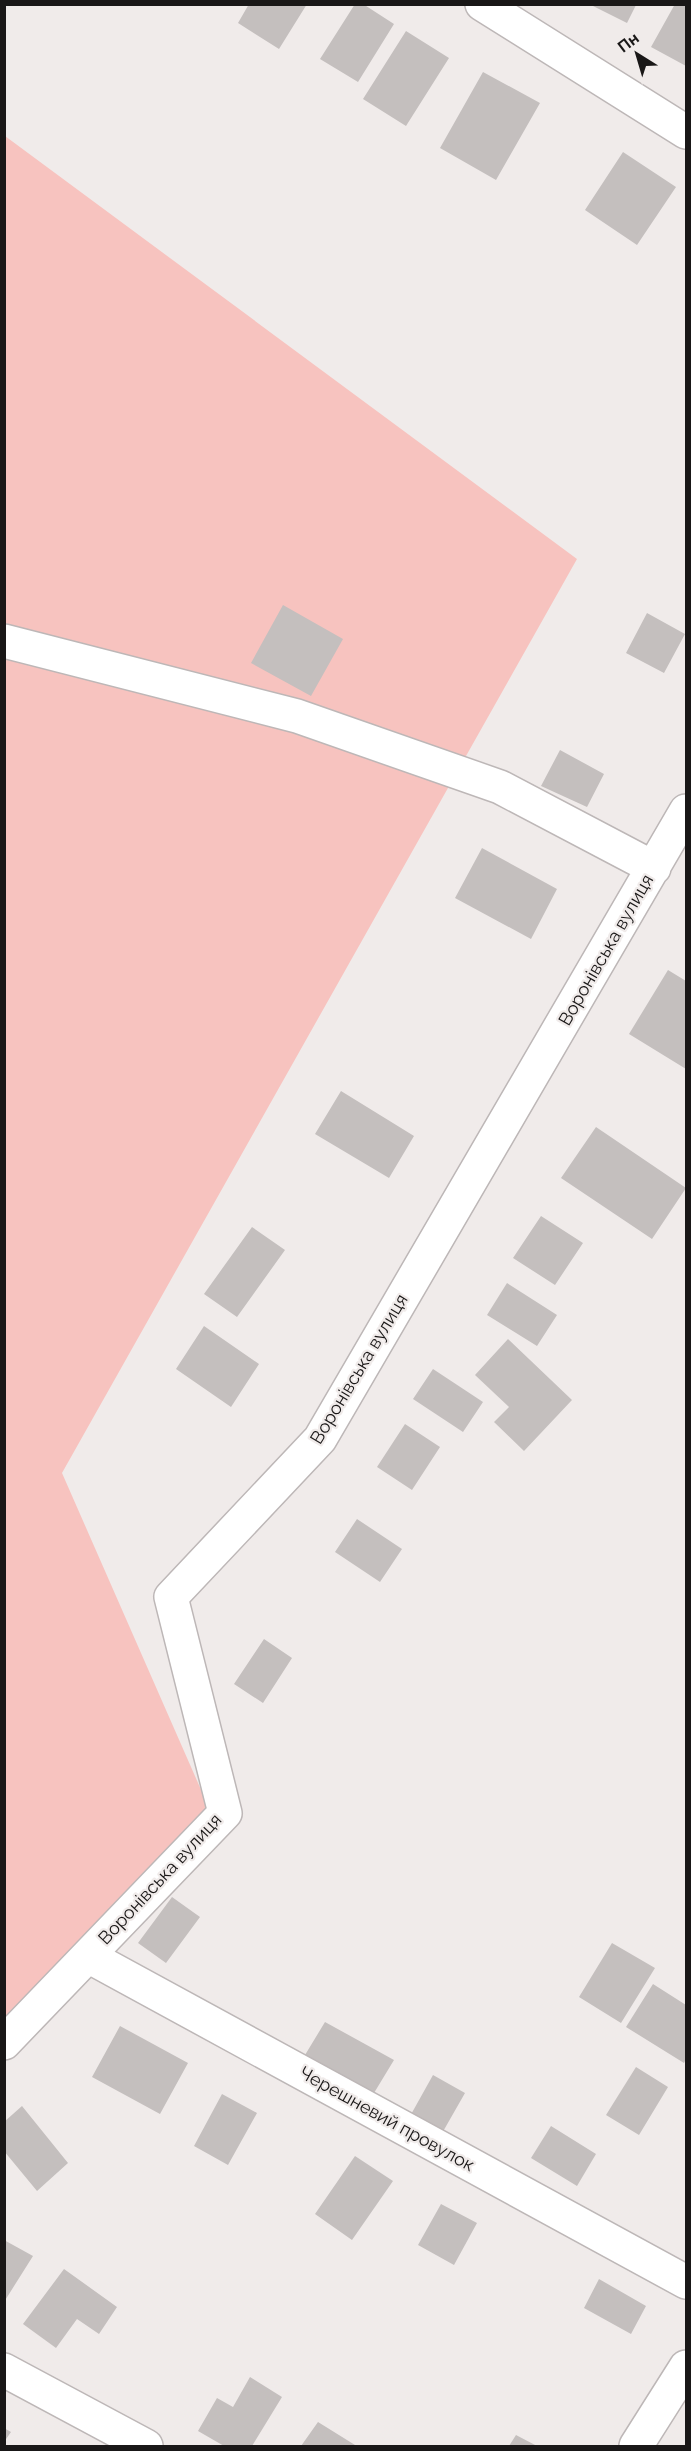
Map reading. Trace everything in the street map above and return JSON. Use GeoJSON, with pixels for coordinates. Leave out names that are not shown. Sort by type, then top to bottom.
{"type":"FeatureCollection","features":[{"type":"Feature","properties":{"kind":"street"},"geometry":{"type":"LineString","coordinates":[[482,4],[687,132]]}},
{"type":"Feature","properties":{"kind":"street"},"geometry":{"type":"LineString","coordinates":[[4,641],[320,724],[500,788],[654,868]]}},
{"type":"Feature","properties":{"kind":"street","name":"Воронівська вулиця"},"geometry":{"type":"LineString","coordinates":[[87,1956],[225,1813],[171,1597],[320,1439],[687,811]]}},
{"type":"Feature","properties":{"kind":"street"},"geometry":{"type":"LineString","coordinates":[[4,2043],[87,1956]]}},
{"type":"Feature","properties":{"kind":"street","name":"Черешневий провулок"},"geometry":{"type":"LineString","coordinates":[[87,1956],[687,2282]]}},
{"type":"Feature","properties":{"kind":"street"},"geometry":{"type":"LineString","coordinates":[[636,2446],[687,2367]]}},
{"type":"Feature","properties":{"kind":"street"},"geometry":{"type":"LineString","coordinates":[[4,2370],[146,2446]]}},
{"type":"Feature","properties":{"kind":"shaded area"},"geometry":{"type":"Polygon","coordinates":[[[5,136],[577,559],[62,1473],[209,1808],[5,2028],[5,136]]]}},
{"type":"Feature","properties":{"kind":"building"},"geometry":{"type":"Polygon","coordinates":[[[249,4],[307,4],[279,49],[238,23],[249,4]]]}},
{"type":"Feature","properties":{"kind":"building"},"geometry":{"type":"Polygon","coordinates":[[[355,4],[363,4],[394,24],[358,82],[320,59],[355,4]]]}},
{"type":"Feature","properties":{"kind":"building"},"geometry":{"type":"Polygon","coordinates":[[[675,4],[686,4],[686,66],[651,47],[675,4]]]}},
{"type":"Feature","properties":{"kind":"building"},"geometry":{"type":"Polygon","coordinates":[[[591,5],[636,5],[627,23],[591,5]]]}},
{"type":"Feature","properties":{"kind":"building"},"geometry":{"type":"Polygon","coordinates":[[[406,31],[449,58],[406,126],[363,99],[406,31]]]}},
{"type":"Feature","properties":{"kind":"building"},"geometry":{"type":"Polygon","coordinates":[[[483,72],[540,103],[496,180],[440,148],[483,72]]]}},
{"type":"Feature","properties":{"kind":"building"},"geometry":{"type":"Polygon","coordinates":[[[623,152],[676,187],[637,245],[585,210],[623,152]]]}},
{"type":"Feature","properties":{"kind":"building"},"geometry":{"type":"Polygon","coordinates":[[[283,605],[343,639],[311,696],[251,663],[283,605]]]}},
{"type":"Feature","properties":{"kind":"building"},"geometry":{"type":"Polygon","coordinates":[[[647,613],[685,634],[664,673],[626,653],[647,613]]]}},
{"type":"Feature","properties":{"kind":"building"},"geometry":{"type":"Polygon","coordinates":[[[560,750],[604,774],[587,807],[541,786],[560,750]]]}},
{"type":"Feature","properties":{"kind":"building"},"geometry":{"type":"Polygon","coordinates":[[[482,848],[557,889],[531,939],[455,898],[482,848]]]}},
{"type":"Feature","properties":{"kind":"building"},"geometry":{"type":"Polygon","coordinates":[[[668,970],[686,981],[686,1069],[629,1034],[668,970]]]}},
{"type":"Feature","properties":{"kind":"building"},"geometry":{"type":"Polygon","coordinates":[[[341,1091],[414,1136],[389,1178],[315,1134],[341,1091]]]}},
{"type":"Feature","properties":{"kind":"building"},"geometry":{"type":"Polygon","coordinates":[[[596,1127],[686,1188],[652,1239],[561,1178],[596,1127]]]}},
{"type":"Feature","properties":{"kind":"building"},"geometry":{"type":"Polygon","coordinates":[[[541,1216],[583,1243],[555,1285],[513,1258],[541,1216]]]}},
{"type":"Feature","properties":{"kind":"building"},"geometry":{"type":"Polygon","coordinates":[[[252,1227],[285,1250],[237,1317],[204,1294],[252,1227]]]}},
{"type":"Feature","properties":{"kind":"building"},"geometry":{"type":"Polygon","coordinates":[[[507,1283],[557,1315],[537,1346],[487,1315],[507,1283]]]}},
{"type":"Feature","properties":{"kind":"building"},"geometry":{"type":"Polygon","coordinates":[[[204,1326],[259,1364],[231,1407],[176,1369],[204,1326]]]}},
{"type":"Feature","properties":{"kind":"building"},"geometry":{"type":"Polygon","coordinates":[[[508,1339],[572,1400],[524,1451],[494,1422],[509,1407],[475,1375],[508,1339]]]}},
{"type":"Feature","properties":{"kind":"building"},"geometry":{"type":"Polygon","coordinates":[[[433,1369],[483,1402],[463,1432],[413,1399],[433,1369]]]}},
{"type":"Feature","properties":{"kind":"building"},"geometry":{"type":"Polygon","coordinates":[[[405,1424],[440,1447],[412,1490],[377,1467],[405,1424]]]}},
{"type":"Feature","properties":{"kind":"building"},"geometry":{"type":"Polygon","coordinates":[[[357,1519],[402,1549],[380,1582],[335,1552],[357,1519]]]}},
{"type":"Feature","properties":{"kind":"building"},"geometry":{"type":"Polygon","coordinates":[[[264,1639],[292,1658],[263,1703],[234,1684],[264,1639]]]}},
{"type":"Feature","properties":{"kind":"building"},"geometry":{"type":"Polygon","coordinates":[[[172,1897],[200,1917],[166,1963],[138,1943],[172,1897]]]}},
{"type":"Feature","properties":{"kind":"building"},"geometry":{"type":"Polygon","coordinates":[[[612,1943],[655,1968],[621,2023],[579,1997],[612,1943]]]}},
{"type":"Feature","properties":{"kind":"building"},"geometry":{"type":"Polygon","coordinates":[[[653,1984],[686,2005],[686,2059],[684,2063],[626,2027],[653,1984]]]}},
{"type":"Feature","properties":{"kind":"building"},"geometry":{"type":"Polygon","coordinates":[[[325,2022],[394,2060],[374,2093],[305,2055],[325,2022]]]}},
{"type":"Feature","properties":{"kind":"building"},"geometry":{"type":"Polygon","coordinates":[[[120,2026],[188,2063],[160,2114],[92,2077],[120,2026]]]}},
{"type":"Feature","properties":{"kind":"building"},"geometry":{"type":"Polygon","coordinates":[[[636,2067],[668,2087],[639,2135],[606,2115],[636,2067]]]}},
{"type":"Feature","properties":{"kind":"building"},"geometry":{"type":"Polygon","coordinates":[[[433,2075],[465,2093],[441,2135],[409,2118],[433,2075]]]}},
{"type":"Feature","properties":{"kind":"building"},"geometry":{"type":"Polygon","coordinates":[[[222,2094],[257,2113],[228,2165],[194,2146],[222,2094]]]}},
{"type":"Feature","properties":{"kind":"building"},"geometry":{"type":"Polygon","coordinates":[[[22,2106],[68,2163],[37,2191],[4,2151],[4,2122],[22,2106]]]}},
{"type":"Feature","properties":{"kind":"building"},"geometry":{"type":"Polygon","coordinates":[[[551,2126],[596,2154],[577,2186],[531,2158],[551,2126]]]}},
{"type":"Feature","properties":{"kind":"building"},"geometry":{"type":"Polygon","coordinates":[[[355,2156],[393,2181],[352,2240],[315,2214],[355,2156]]]}},
{"type":"Feature","properties":{"kind":"building"},"geometry":{"type":"Polygon","coordinates":[[[441,2204],[477,2223],[454,2265],[418,2245],[441,2204]]]}},
{"type":"Feature","properties":{"kind":"building"},"geometry":{"type":"Polygon","coordinates":[[[4,2240],[33,2256],[4,2302],[4,2240]]]}},
{"type":"Feature","properties":{"kind":"building"},"geometry":{"type":"Polygon","coordinates":[[[64,2269],[117,2307],[99,2334],[77,2319],[56,2348],[23,2324],[64,2269]]]}},
{"type":"Feature","properties":{"kind":"building"},"geometry":{"type":"Polygon","coordinates":[[[599,2279],[646,2306],[631,2334],[584,2308],[599,2279]]]}},
{"type":"Feature","properties":{"kind":"building"},"geometry":{"type":"Polygon","coordinates":[[[250,2377],[282,2397],[252,2446],[224,2446],[198,2431],[217,2398],[233,2407],[250,2377]]]}},
{"type":"Feature","properties":{"kind":"building"},"geometry":{"type":"Polygon","coordinates":[[[318,2422],[355,2445],[301,2446],[318,2422]]]}},
{"type":"Feature","properties":{"kind":"building"},"geometry":{"type":"Polygon","coordinates":[[[4,2428],[11,2432],[4,2442],[4,2428]]]}},
{"type":"Feature","properties":{"kind":"building"},"geometry":{"type":"Polygon","coordinates":[[[516,2435],[537,2446],[509,2446],[516,2435]]]}}]}
